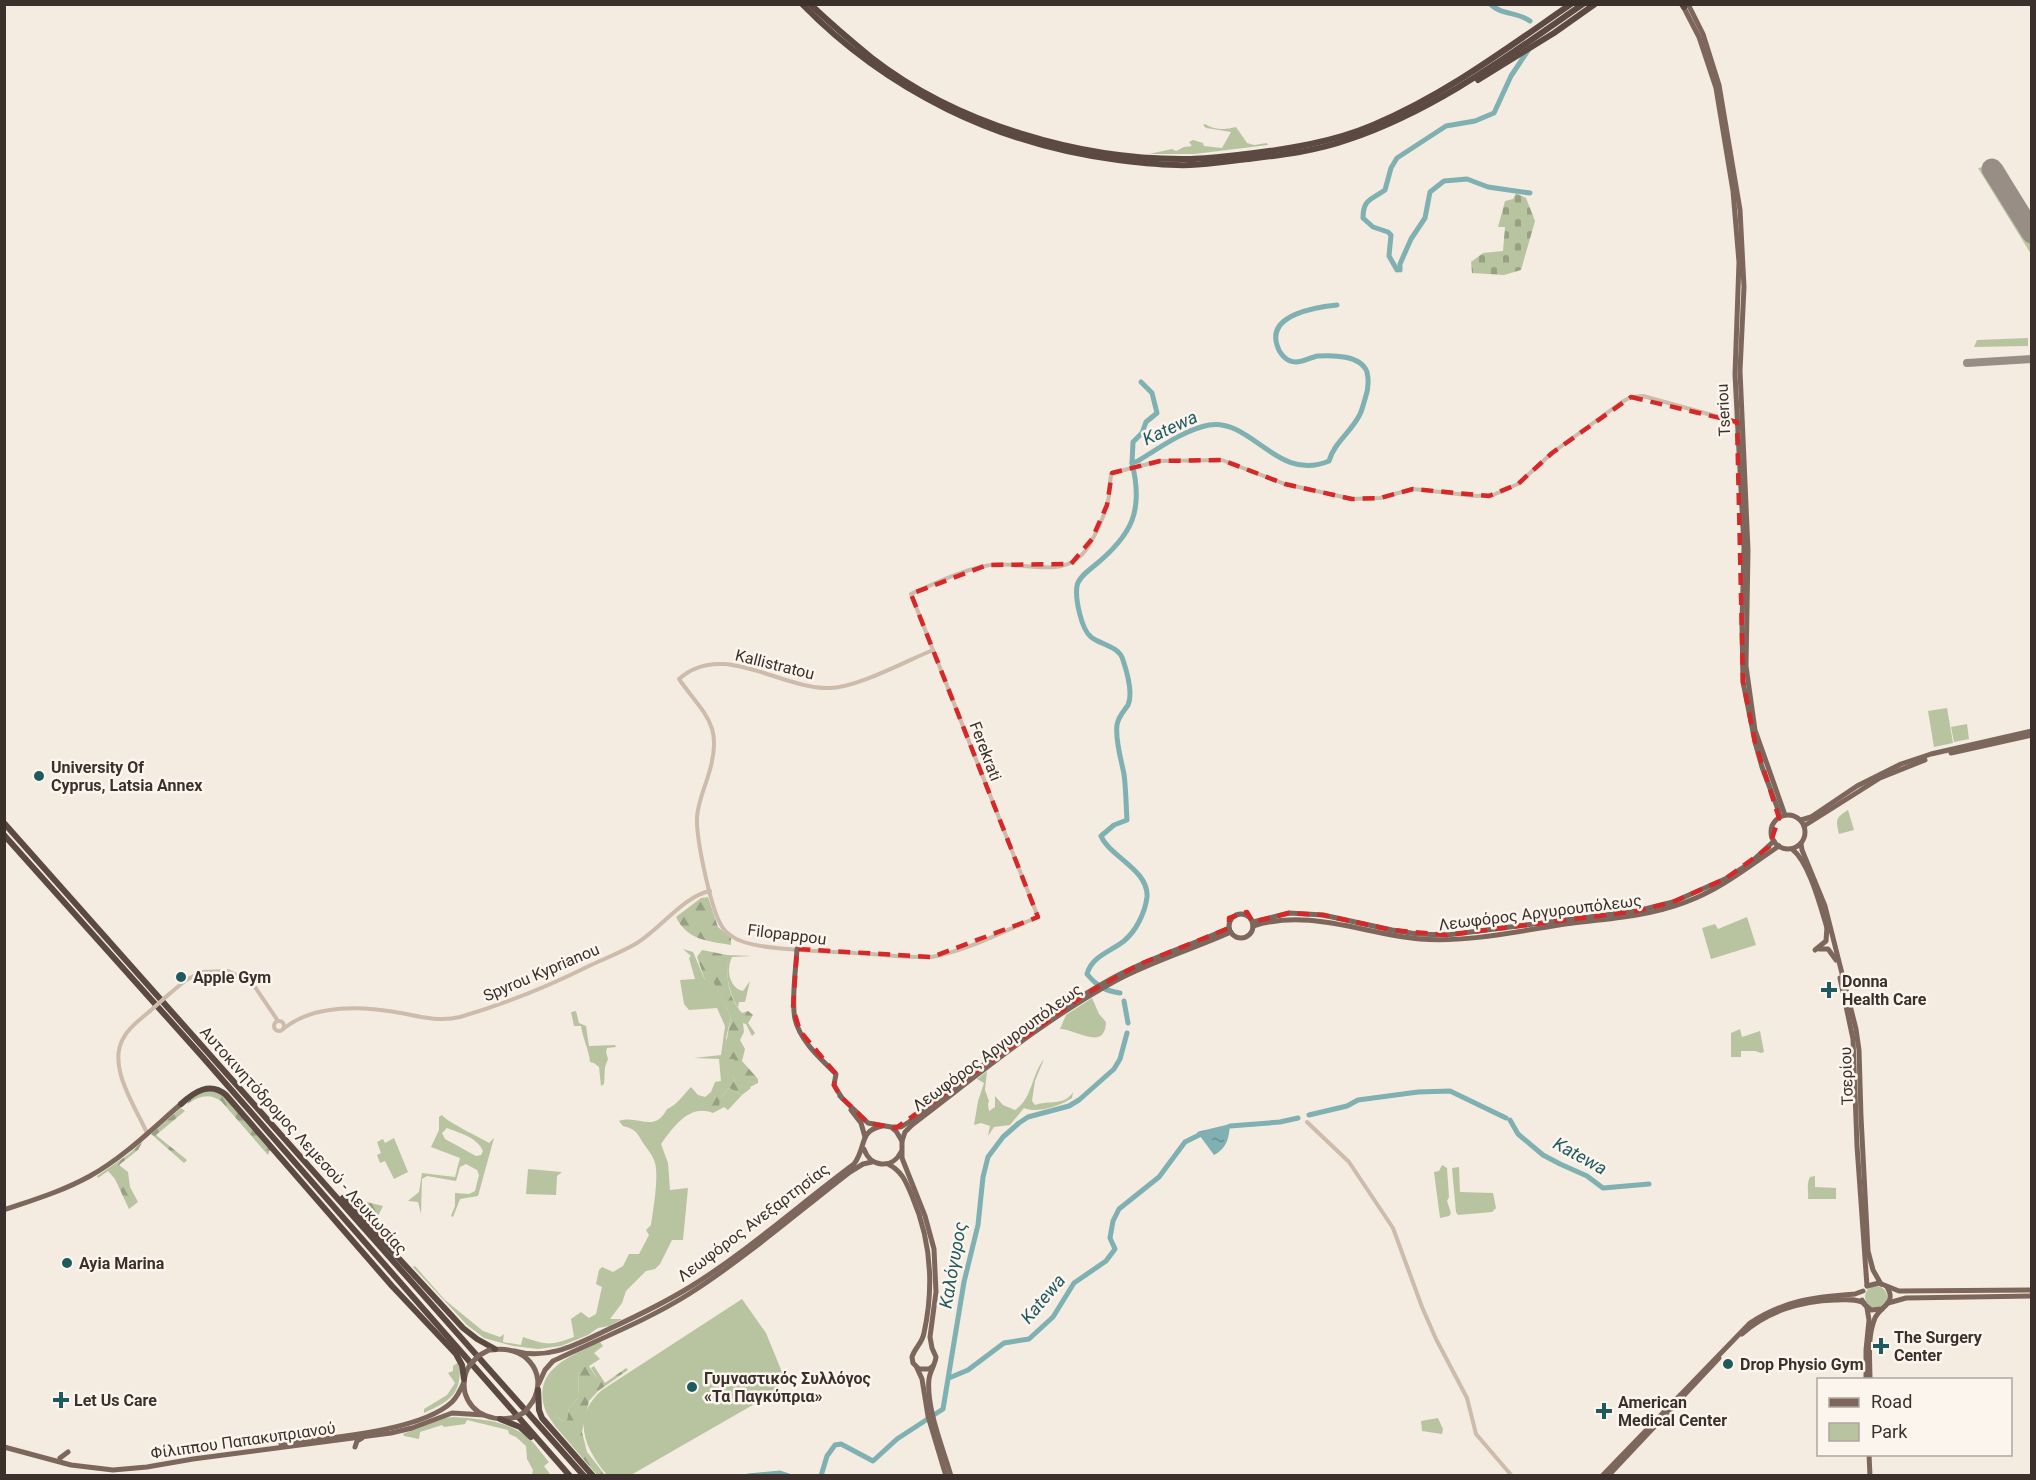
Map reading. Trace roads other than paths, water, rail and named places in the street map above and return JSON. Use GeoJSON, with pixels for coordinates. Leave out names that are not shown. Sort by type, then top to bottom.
{"type":"FeatureCollection","features":[{"type":"Feature","properties":{"kind":"highway"},"geometry":{"type":"LineString","coordinates":[[802,4],[833,35],[872,64],[940,106],[987,128],[1038,145],[1109,159],[1191,165],[1304,151],[1389,126],[1449,97],[1497,69],[1595,4]]}},
{"type":"Feature","properties":{"kind":"highway"},"geometry":{"type":"LineString","coordinates":[[810,4],[872,58],[931,94],[989,122],[1049,142],[1113,154],[1190,159],[1269,151],[1346,138],[1389,123],[1461,86],[1582,4]]}},
{"type":"Feature","properties":{"kind":"highway"},"geometry":{"type":"LineString","coordinates":[[1346,138],[1442,91],[1571,4]]}},
{"type":"Feature","properties":{"kind":"highway","name":"Αυτοκινητόδρομος Λεμεσού - Λευκωσίας"},"geometry":{"type":"LineString","coordinates":[[4,823],[584,1476]]}},
{"type":"Feature","properties":{"kind":"highway"},"geometry":{"type":"LineString","coordinates":[[4,835],[220,1076],[570,1476]]}},
{"type":"Feature","properties":{"kind":"highway"},"geometry":{"type":"LineString","coordinates":[[220,1076],[239,1104],[349,1230],[400,1294]]}},
{"type":"Feature","properties":{"kind":"highway"},"geometry":{"type":"LineString","coordinates":[[181,1104],[190,1095],[205,1089],[216,1089],[222,1092],[456,1354],[462,1365],[464,1380]]}},
{"type":"Feature","properties":{"kind":"highway"},"geometry":{"type":"LineString","coordinates":[[266,1117],[451,1317],[492,1350]]}},
{"type":"Feature","properties":{"kind":"highway"},"geometry":{"type":"LineString","coordinates":[[337,1212],[349,1230]]}},
{"type":"Feature","properties":{"kind":"highway"},"geometry":{"type":"LineString","coordinates":[[538,1386],[539,1410],[542,1418],[593,1476]]}},
{"type":"Feature","properties":{"kind":"highway"},"geometry":{"type":"LineString","coordinates":[[500,1419],[520,1427],[530,1435],[565,1476]]}},
{"type":"Feature","properties":{"kind":"main road","name":"Tseriou"},"geometry":{"type":"LineString","coordinates":[[1684,5],[1699,38],[1716,88],[1733,191],[1739,262],[1735,374],[1740,422],[1744,547],[1743,682],[1762,767],[1782,816]]}},
{"type":"Feature","properties":{"kind":"main road"},"geometry":{"type":"LineString","coordinates":[[1803,823],[1867,785],[1904,768],[1932,758],[2031,733]]}},
{"type":"Feature","properties":{"kind":"main road"},"geometry":{"type":"LineString","coordinates":[[1791,815],[1803,823],[1805,835],[1801,847],[1792,849],[1779,846],[1774,841],[1772,829],[1782,816],[1791,815]]}},
{"type":"Feature","properties":{"kind":"main road","name":"Λεωφόρος Αργυρουπόλεως"},"geometry":{"type":"LineString","coordinates":[[1253,924],[1289,913],[1323,915],[1417,934],[1447,935],[1637,911],[1673,902],[1709,888],[1750,863],[1774,841]]}},
{"type":"Feature","properties":{"kind":"main road","name":"Λεωφόρος Αργυρουπόλεως"},"geometry":{"type":"LineString","coordinates":[[1253,924],[1285,919],[1305,920],[1328,922],[1392,935],[1438,940],[1638,915],[1679,904],[1717,888],[1779,846]]}},
{"type":"Feature","properties":{"kind":"main road","name":"Τσερίου"},"geometry":{"type":"LineString","coordinates":[[1801,847],[1825,906],[1856,1029],[1859,1050],[1868,1251],[1873,1270],[1884,1285]]}},
{"type":"Feature","properties":{"kind":"main road"},"geometry":{"type":"LineString","coordinates":[[1792,849],[1799,855],[1808,873],[1827,927],[1826,941],[1815,950],[1828,949],[1836,960]]}},
{"type":"Feature","properties":{"kind":"main road"},"geometry":{"type":"LineString","coordinates":[[1240,914],[1249,916],[1253,924],[1251,934],[1244,938],[1237,937],[1230,930],[1232,918],[1240,914]]}},
{"type":"Feature","properties":{"kind":"main road","name":"Τσερίου"},"geometry":{"type":"LineString","coordinates":[[1827,927],[1853,1039],[1865,1288]]}},
{"type":"Feature","properties":{"kind":"main road","name":"Λεωφόρος Αργυρουπόλεως"},"geometry":{"type":"LineString","coordinates":[[910,1124],[1087,996],[1140,964],[1230,930]]}},
{"type":"Feature","properties":{"kind":"main road"},"geometry":{"type":"LineString","coordinates":[[797,949],[795,1020],[808,1044],[836,1074],[834,1085],[861,1123],[865,1137]]}},
{"type":"Feature","properties":{"kind":"main road"},"geometry":{"type":"LineString","coordinates":[[840,1095],[868,1123],[891,1127],[910,1124]]}},
{"type":"Feature","properties":{"kind":"main road"},"geometry":{"type":"LineString","coordinates":[[4,1210],[90,1176],[130,1148],[181,1104]]}},
{"type":"Feature","properties":{"kind":"main road"},"geometry":{"type":"LineString","coordinates":[[910,1124],[902,1141],[904,1163],[925,1216],[934,1249],[936,1280],[930,1329],[932,1348],[936,1357],[929,1386],[931,1417],[951,1476]]}},
{"type":"Feature","properties":{"kind":"main road"},"geometry":{"type":"LineString","coordinates":[[882,1126],[869,1131],[865,1137],[864,1152],[872,1162],[888,1164],[899,1156],[902,1150]]}},
{"type":"Feature","properties":{"kind":"main road"},"geometry":{"type":"LineString","coordinates":[[891,1127],[900,1135],[902,1141]]}},
{"type":"Feature","properties":{"kind":"main road","name":"Λεωφόρος Ανεξαρτησίας"},"geometry":{"type":"LineString","coordinates":[[514,1352],[542,1355],[570,1348],[671,1298],[719,1268],[854,1164],[861,1155],[863,1145]]}},
{"type":"Feature","properties":{"kind":"main road","name":"Λεωφόρος Ανεξαρτησίας"},"geometry":{"type":"LineString","coordinates":[[538,1386],[548,1365],[649,1317],[689,1294],[737,1260],[850,1172],[862,1164],[872,1162]]}},
{"type":"Feature","properties":{"kind":"main road"},"geometry":{"type":"LineString","coordinates":[[888,1164],[896,1168],[903,1177],[917,1211],[928,1250],[929,1302],[925,1330],[912,1357],[913,1364],[922,1379],[946,1476]]}},
{"type":"Feature","properties":{"kind":"main road"},"geometry":{"type":"LineString","coordinates":[[1602,1476],[1750,1323],[1769,1311],[1799,1300],[1855,1294],[1874,1282],[1894,1290],[1910,1292],[2031,1290]]}},
{"type":"Feature","properties":{"kind":"main road"},"geometry":{"type":"LineString","coordinates":[[1868,1378],[1871,1334],[1876,1317],[1888,1303],[1890,1296],[1884,1285]]}},
{"type":"Feature","properties":{"kind":"main road"},"geometry":{"type":"LineString","coordinates":[[1865,1288],[1865,1306],[1869,1320],[1866,1350],[1868,1378]]}},
{"type":"Feature","properties":{"kind":"main road"},"geometry":{"type":"LineString","coordinates":[[1888,1303],[1906,1298],[2031,1296]]}},
{"type":"Feature","properties":{"kind":"main road"},"geometry":{"type":"LineString","coordinates":[[1608,1476],[1752,1326],[1771,1315],[1813,1301],[1850,1299],[1876,1311],[1882,1309]]}},
{"type":"Feature","properties":{"kind":"main road"},"geometry":{"type":"LineString","coordinates":[[919,1346],[932,1348]]}},
{"type":"Feature","properties":{"kind":"main road"},"geometry":{"type":"LineString","coordinates":[[492,1350],[514,1352],[526,1358],[537,1373],[538,1386],[533,1401],[525,1412],[516,1417],[500,1419],[484,1415],[471,1406],[466,1396],[464,1380],[470,1365],[478,1356],[492,1350]]}},
{"type":"Feature","properties":{"kind":"main road"},"geometry":{"type":"LineString","coordinates":[[917,1368],[924,1370],[933,1366]]}},
{"type":"Feature","properties":{"kind":"main road","name":"Φίλιππου Παπακυπριανού"},"geometry":{"type":"LineString","coordinates":[[4,1446],[91,1465],[138,1465],[390,1428],[410,1423],[447,1406],[456,1397],[464,1380]]}},
{"type":"Feature","properties":{"kind":"main road","name":"Φίλιππου Παπακυπριανού"},"geometry":{"type":"LineString","coordinates":[[4,1446],[72,1465],[113,1470],[406,1430],[452,1413],[484,1415]]}},
{"type":"Feature","properties":{"kind":"main road"},"geometry":{"type":"LineString","coordinates":[[343,1439],[353,1447],[364,1437]]}},
{"type":"Feature","properties":{"kind":"main road"},"geometry":{"type":"LineString","coordinates":[[60,1458],[68,1452]]}},
{"type":"Feature","properties":{"kind":"main road"},"geometry":{"type":"LineString","coordinates":[[1869,1456],[1870,1476]]}},
{"type":"Feature","properties":{"kind":"street","name":"Ferekrati"},"geometry":{"type":"LineString","coordinates":[[1038,917],[911,594],[987,565],[1057,567],[1071,564],[1083,554],[1092,539],[1107,505],[1112,473],[1140,465],[1160,461],[1222,460],[1287,484],[1359,500],[1380,498],[1413,489],[1489,496],[1507,491],[1518,484],[1552,453],[1631,397],[1643,396],[1740,422]]}},
{"type":"Feature","properties":{"kind":"street","name":"Kallistratou"},"geometry":{"type":"LineString","coordinates":[[679,679],[694,669],[710,663],[731,664],[801,685],[836,688],[857,682],[933,650]]}},
{"type":"Feature","properties":{"kind":"street","name":"Filopappou"},"geometry":{"type":"LineString","coordinates":[[679,679],[709,718],[714,732],[714,758],[700,800],[697,818],[710,891],[719,921],[733,937],[749,944],[797,949],[932,957],[974,944],[1038,917]]}},
{"type":"Feature","properties":{"kind":"street","name":"Spyrou Kyprianou"},"geometry":{"type":"LineString","coordinates":[[283,1029],[292,1022],[310,1015],[335,1009],[359,1007],[433,1019],[450,1019],[469,1014],[531,993],[633,945],[655,930],[692,898],[710,891]]}},
{"type":"Feature","properties":{"kind":"street"},"geometry":{"type":"LineString","coordinates":[[147,1133],[122,1079],[117,1058],[119,1046],[125,1034],[168,995],[186,980],[202,972],[228,971],[253,984],[278,1022],[283,1025],[283,1029],[277,1030],[278,1022]]}},
{"type":"Feature","properties":{"kind":"street","name":"Spyrou Kyprianou"},"geometry":{"type":"LineString","coordinates":[[278,1022],[292,1022]]}},
{"type":"Feature","properties":{"kind":"street"},"geometry":{"type":"LineString","coordinates":[[1307,1122],[1349,1162],[1393,1228],[1431,1329],[1467,1398],[1476,1434],[1512,1476]]}},
{"type":"Feature","properties":{"kind":"water"},"geometry":{"type":"Polygon","coordinates":[[[1230,1124],[1226,1142],[1222,1149],[1214,1155],[1197,1132],[1230,1124]]]}},
{"type":"Feature","properties":{"kind":"waterway"},"geometry":{"type":"LineString","coordinates":[[1490,4],[1494,8],[1530,21]]}},
{"type":"Feature","properties":{"kind":"waterway"},"geometry":{"type":"LineString","coordinates":[[1397,270],[1389,256],[1391,235],[1373,227],[1363,218],[1366,203],[1385,190],[1391,168],[1397,158],[1446,126],[1475,121],[1494,113],[1511,76],[1529,49]]}},
{"type":"Feature","properties":{"kind":"waterway"},"geometry":{"type":"LineString","coordinates":[[1400,270],[1400,264],[1411,239],[1425,218],[1430,192],[1444,181],[1467,179],[1488,187],[1530,193]]}},
{"type":"Feature","properties":{"kind":"waterway","name":"Καλόγυρος"},"geometry":{"type":"LineString","coordinates":[[1120,993],[1102,987],[1087,974],[1097,959],[1124,941],[1136,927],[1147,897],[1146,887],[1136,871],[1112,851],[1101,836],[1114,825],[1127,820],[1125,780],[1117,725],[1128,705],[1130,689],[1121,655],[1091,637],[1084,627],[1078,605],[1078,583],[1118,544],[1132,521],[1136,495],[1132,463],[1181,435],[1200,427],[1224,425],[1239,431],[1294,464],[1311,465],[1329,461],[1361,412],[1367,389],[1367,372],[1359,362],[1346,357],[1318,356],[1292,362],[1279,351],[1276,334],[1279,326],[1296,314],[1337,305]]}},
{"type":"Feature","properties":{"kind":"waterway"},"geometry":{"type":"LineString","coordinates":[[1132,463],[1133,442],[1142,433],[1146,422],[1157,413],[1152,393],[1141,382]]}},
{"type":"Feature","properties":{"kind":"waterway","name":"Καλόγυρος"},"geometry":{"type":"LineString","coordinates":[[1124,1001],[1128,1023]]}},
{"type":"Feature","properties":{"kind":"waterway","name":"Καλόγυρος"},"geometry":{"type":"LineString","coordinates":[[821,1476],[827,1456],[835,1445],[841,1444],[873,1461],[897,1439],[943,1409],[964,1282],[978,1225],[983,1177],[988,1157],[1003,1137],[1019,1123],[1028,1117],[1069,1106],[1114,1069],[1120,1059],[1127,1033]]}},
{"type":"Feature","properties":{"kind":"waterway","name":"Katewa"},"geometry":{"type":"LineString","coordinates":[[1309,1115],[1347,1106],[1358,1100],[1418,1092],[1450,1091],[1506,1118]]}},
{"type":"Feature","properties":{"kind":"waterway","name":"Katewa"},"geometry":{"type":"LineString","coordinates":[[1230,1126],[1280,1122],[1298,1118]]}},
{"type":"Feature","properties":{"kind":"waterway","name":"Katewa"},"geometry":{"type":"LineString","coordinates":[[1510,1120],[1518,1134],[1543,1155],[1587,1176],[1603,1188],[1649,1184]]}},
{"type":"Feature","properties":{"kind":"waterway","name":"Katewa"},"geometry":{"type":"LineString","coordinates":[[949,1378],[968,1370],[1004,1343],[1029,1339],[1053,1317],[1074,1283],[1106,1261],[1115,1249],[1110,1238],[1113,1221],[1119,1209],[1159,1177],[1185,1142],[1199,1135]]}},
{"type":"Feature","properties":{"kind":"waterway","name":"Καλόγυρος"},"geometry":{"type":"LineString","coordinates":[[748,1476],[780,1473],[789,1476]]}},
{"type":"Feature","properties":{"kind":"place","name":"University Of Cyprus, Latsia Annex"},"geometry":{"type":"Point","coordinates":[39,776]}},
{"type":"Feature","properties":{"kind":"place","name":"Apple Gym"},"geometry":{"type":"Point","coordinates":[181,977]}},
{"type":"Feature","properties":{"kind":"place","name":"Donna Health Care"},"geometry":{"type":"Point","coordinates":[1829,990]}},
{"type":"Feature","properties":{"kind":"place","name":"Ayia Marina"},"geometry":{"type":"Point","coordinates":[67,1263]}},
{"type":"Feature","properties":{"kind":"place","name":"The Surgery Center"},"geometry":{"type":"Point","coordinates":[1881,1346]}},
{"type":"Feature","properties":{"kind":"place","name":"Drop Physio Gym"},"geometry":{"type":"Point","coordinates":[1728,1364]}},
{"type":"Feature","properties":{"kind":"place","name":"Γυμναστικός Συλλόγος «Τα Παγκύπρια»"},"geometry":{"type":"Point","coordinates":[692,1387]}},
{"type":"Feature","properties":{"kind":"place","name":"Let Us Care"},"geometry":{"type":"Point","coordinates":[61,1400]}},
{"type":"Feature","properties":{"kind":"place","name":"American Medical Center"},"geometry":{"type":"Point","coordinates":[1604,1411]}}]}
